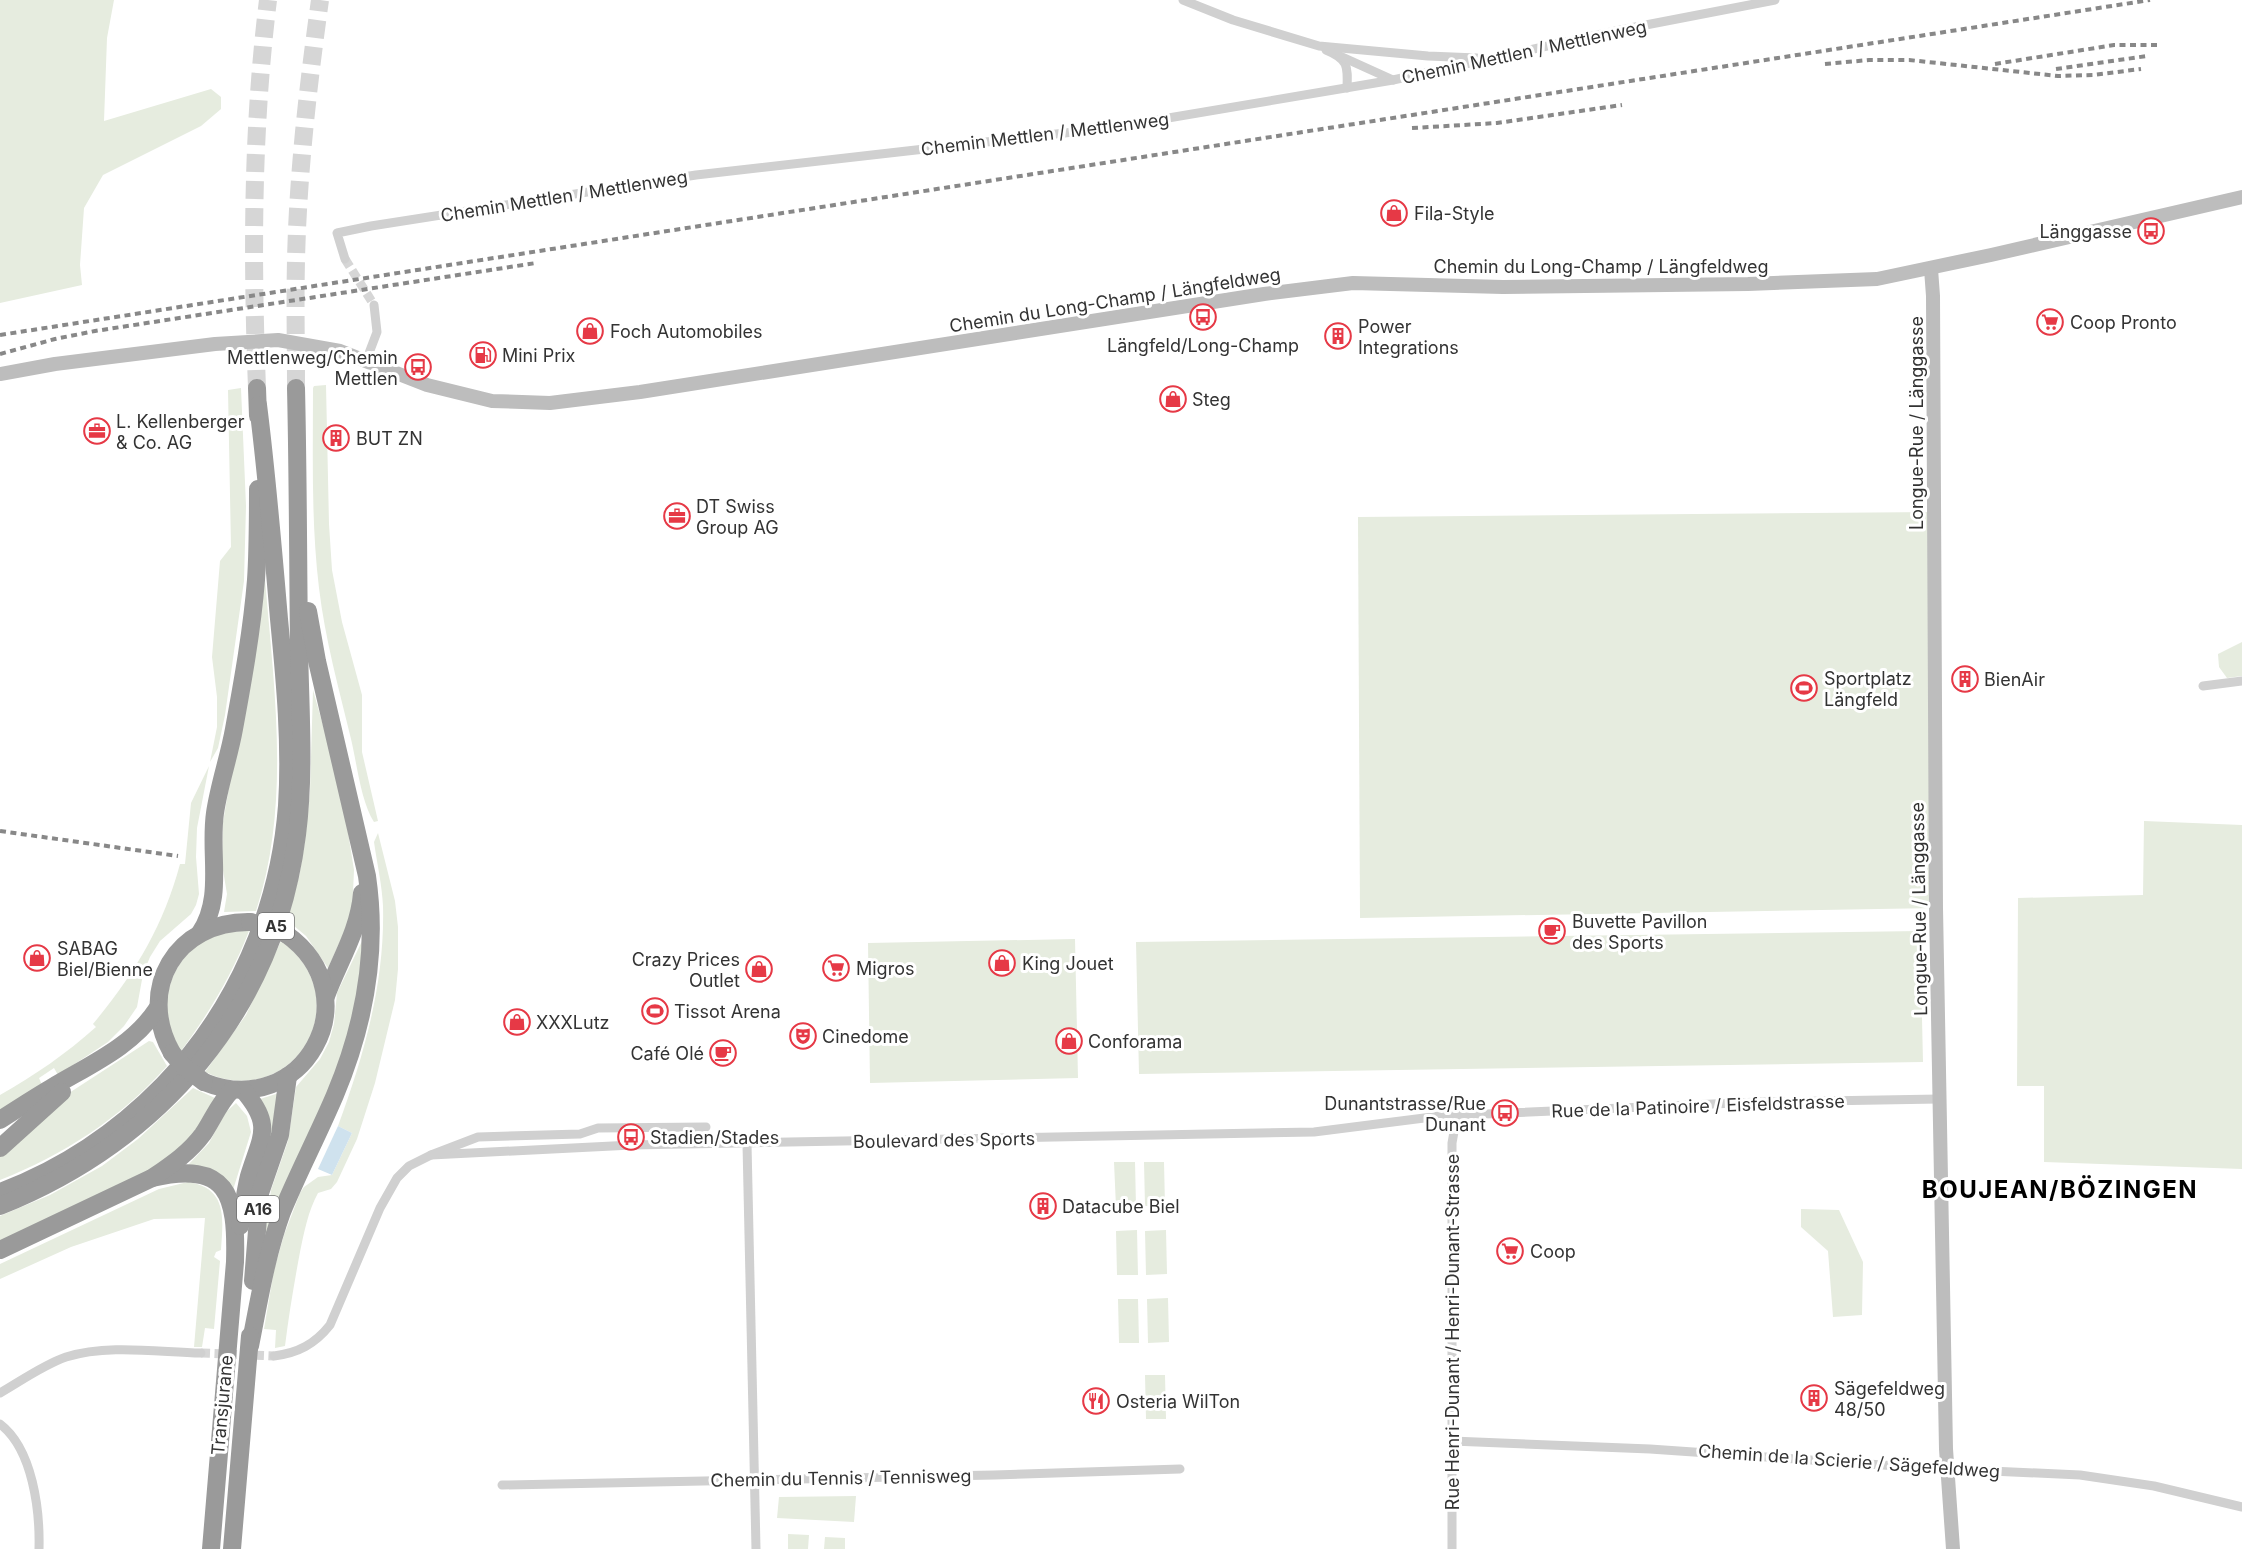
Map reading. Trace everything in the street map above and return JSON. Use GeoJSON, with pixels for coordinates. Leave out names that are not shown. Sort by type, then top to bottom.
{"type":"FeatureCollection","features":[{"type":"Feature","properties":{"kind":"highway","name":"A5"},"geometry":{"type":"LineString","coordinates":[[0,1206],[75,1170],[117,1142],[159,1107],[198,1066],[244,997],[264,955],[281,910],[290,873],[299,808],[299,523],[296,388]]}},
{"type":"Feature","properties":{"kind":"highway","name":"A5"},"geometry":{"type":"LineString","coordinates":[[0,1192],[45,1172],[100,1139],[141,1106],[173,1074],[208,1030],[231,994],[251,953],[272,896],[284,833],[288,754],[274,558],[258,396],[257,544],[251,630],[234,731],[215,811],[213,903],[200,933]]}},
{"type":"Feature","properties":{"kind":"highway"},"geometry":{"type":"LineString","coordinates":[[250,1346],[264,1272],[276,1229],[342,1076],[363,1004],[370,964],[369,885],[310,629],[299,523]]}},
{"type":"Feature","properties":{"kind":"highway"},"geometry":{"type":"LineString","coordinates":[[326,996],[315,965],[302,946],[286,934],[268,926],[250,922],[226,924],[200,933],[184,944],[171,960],[162,979],[157,1009],[162,1032],[172,1053],[183,1066],[204,1082],[238,1090],[269,1085],[288,1076],[310,1055],[320,1038],[325,1019],[326,996],[352,938],[360,910],[363,877],[359,837]]}},
{"type":"Feature","properties":{"kind":"highway"},"geometry":{"type":"LineString","coordinates":[[0,1120],[95,1063],[139,1032],[157,1009]]}},
{"type":"Feature","properties":{"kind":"highway"},"geometry":{"type":"LineString","coordinates":[[0,1148],[95,1063]]}},
{"type":"Feature","properties":{"kind":"highway","name":"A16"},"geometry":{"type":"LineString","coordinates":[[250,1346],[251,1301],[259,1203],[265,1174],[282,1124],[288,1076]]}},
{"type":"Feature","properties":{"kind":"highway"},"geometry":{"type":"LineString","coordinates":[[3,1248],[152,1178],[179,1160],[202,1134],[224,1099],[238,1090]]}},
{"type":"Feature","properties":{"kind":"highway","name":"A16"},"geometry":{"type":"LineString","coordinates":[[235,1262],[248,1183],[262,1133],[258,1110],[238,1090]]}},
{"type":"Feature","properties":{"kind":"highway"},"geometry":{"type":"LineString","coordinates":[[152,1178],[180,1172],[196,1173],[210,1178],[222,1188],[230,1201],[234,1218],[235,1262]]}},
{"type":"Feature","properties":{"kind":"highway","name":"Transjurane"},"geometry":{"type":"LineString","coordinates":[[211,1549],[235,1262]]}},
{"type":"Feature","properties":{"kind":"highway","name":"Transjurane"},"geometry":{"type":"LineString","coordinates":[[232,1549],[250,1346]]}},
{"type":"Feature","properties":{"kind":"main road","name":"Chemin du Long-Champ / Längfeldweg"},"geometry":{"type":"LineString","coordinates":[[0,374],[79,361],[257,340],[299,342],[340,351],[405,378],[461,394],[498,401],[550,404],[1264,294],[1353,283],[1515,287],[1831,282],[1877,279],[1931,269],[2242,197]]}},
{"type":"Feature","properties":{"kind":"main road","name":"Longue-Rue / Länggasse"},"geometry":{"type":"LineString","coordinates":[[1931,269],[1939,1099],[1948,1469],[1953,1549]]}},
{"type":"Feature","properties":{"kind":"street"},"geometry":{"type":"LineString","coordinates":[[1183,0],[1319,46],[1393,80]]}},
{"type":"Feature","properties":{"kind":"street"},"geometry":{"type":"LineString","coordinates":[[1208,10],[1210,0]]}},
{"type":"Feature","properties":{"kind":"street","name":"Chemin Mettlen / Mettlenweg"},"geometry":{"type":"LineString","coordinates":[[345,259],[337,233],[371,226],[696,175],[1109,128],[1393,80],[1625,29],[1775,0]]}},
{"type":"Feature","properties":{"kind":"street"},"geometry":{"type":"LineString","coordinates":[[1319,46],[1491,59]]}},
{"type":"Feature","properties":{"kind":"street"},"geometry":{"type":"LineString","coordinates":[[1340,56],[1348,69],[1347,88]]}},
{"type":"Feature","properties":{"kind":"street"},"geometry":{"type":"LineString","coordinates":[[366,361],[377,332],[374,305]]}},
{"type":"Feature","properties":{"kind":"street"},"geometry":{"type":"LineString","coordinates":[[2203,686],[2242,681]]}},
{"type":"Feature","properties":{"kind":"street","name":"Rue de la Patinoire / Eisfeldstrasse"},"geometry":{"type":"LineString","coordinates":[[1457,1115],[1759,1102],[1939,1099]]}},
{"type":"Feature","properties":{"kind":"street","name":"Boulevard des Sports"},"geometry":{"type":"LineString","coordinates":[[431,1155],[632,1146],[1314,1132],[1401,1119],[1457,1115]]}},
{"type":"Feature","properties":{"kind":"street","name":"Rue Henri-Dunant / Henri-Dunant-Strasse"},"geometry":{"type":"LineString","coordinates":[[1452,1549],[1452,1143],[1457,1115]]}},
{"type":"Feature","properties":{"kind":"street"},"geometry":{"type":"LineString","coordinates":[[274,1356],[298,1351],[310,1345],[330,1325],[387,1193],[408,1167],[431,1155],[478,1137],[580,1134],[598,1128],[706,1127]]}},
{"type":"Feature","properties":{"kind":"street"},"geometry":{"type":"LineString","coordinates":[[747,1144],[756,1549]]}},
{"type":"Feature","properties":{"kind":"street"},"geometry":{"type":"LineString","coordinates":[[0,1393],[58,1361],[82,1353],[112,1350],[201,1353]]}},
{"type":"Feature","properties":{"kind":"street"},"geometry":{"type":"LineString","coordinates":[[0,1424],[16,1440],[37,1501],[39,1549]]}},
{"type":"Feature","properties":{"kind":"street","name":"Chemin de la Scierie / Sägefeldweg"},"geometry":{"type":"LineString","coordinates":[[1452,1441],[1650,1449],[2092,1476],[2162,1488],[2242,1507]]}},
{"type":"Feature","properties":{"kind":"street","name":"Chemin du Tennis / Tennisweg"},"geometry":{"type":"LineString","coordinates":[[502,1485],[754,1481],[1180,1469]]}},
{"type":"Feature","properties":{"kind":"shaded area"},"geometry":{"type":"Polygon","coordinates":[[[0,0],[114,0],[107,38],[104,121],[211,89],[221,97],[221,109],[201,126],[103,175],[84,208],[80,265],[82,285],[0,303],[0,0]]]}},
{"type":"Feature","properties":{"kind":"shaded area"},"geometry":{"type":"Polygon","coordinates":[[[326,385],[332,570],[342,622],[362,695],[362,752],[378,821],[374,822],[360,782],[329,645],[316,563],[313,388],[326,385]]]}},
{"type":"Feature","properties":{"kind":"shaded area"},"geometry":{"type":"Polygon","coordinates":[[[241,388],[246,506],[244,581],[225,715],[218,748],[210,762],[217,727],[217,697],[212,657],[220,561],[231,547],[228,390],[241,388]]]}},
{"type":"Feature","properties":{"kind":"shaded area"},"geometry":{"type":"Polygon","coordinates":[[[1934,512],[1936,908],[1360,918],[1358,517],[1934,512]]]}},
{"type":"Feature","properties":{"kind":"shaded area"},"geometry":{"type":"Polygon","coordinates":[[[265,579],[277,746],[277,788],[273,829],[267,871],[256,911],[224,912],[227,894],[222,864],[223,822],[265,579]]]}},
{"type":"Feature","properties":{"kind":"shaded area"},"geometry":{"type":"Polygon","coordinates":[[[2242,642],[2242,676],[2227,678],[2219,667],[2218,654],[2242,642]]]}},
{"type":"Feature","properties":{"kind":"shaded area"},"geometry":{"type":"Polygon","coordinates":[[[313,690],[347,826],[354,870],[352,915],[328,968],[306,936],[287,920],[299,877],[305,841],[310,792],[313,690]]]}},
{"type":"Feature","properties":{"kind":"shaded area"},"geometry":{"type":"Polygon","coordinates":[[[209,766],[197,828],[196,857],[199,894],[196,905],[191,914],[160,941],[150,957],[143,974],[137,1007],[124,1026],[108,1042],[58,1075],[54,1068],[39,1078],[42,1085],[0,1111],[0,1095],[50,1064],[96,1027],[93,1024],[135,968],[156,929],[180,864],[185,864],[191,803],[209,766]]]}},
{"type":"Feature","properties":{"kind":"shaded area"},"geometry":{"type":"Polygon","coordinates":[[[2144,821],[2242,825],[2242,1169],[2044,1162],[2044,1086],[2017,1086],[2018,898],[2143,895],[2144,821]]]}},
{"type":"Feature","properties":{"kind":"shaded area"},"geometry":{"type":"Polygon","coordinates":[[[378,833],[395,901],[398,927],[395,1000],[375,1083],[357,1139],[337,1182],[331,1189],[318,1193],[309,1215],[298,1264],[285,1346],[275,1348],[276,1330],[264,1329],[274,1270],[284,1235],[304,1187],[318,1177],[332,1175],[352,1133],[338,1126],[371,1018],[380,963],[383,906],[374,842],[378,833]]]}},
{"type":"Feature","properties":{"kind":"shaded area"},"geometry":{"type":"Polygon","coordinates":[[[249,931],[219,993],[181,1051],[171,1032],[167,1016],[167,998],[175,972],[190,951],[200,943],[225,933],[249,931]]]}},
{"type":"Feature","properties":{"kind":"shaded area"},"geometry":{"type":"Polygon","coordinates":[[[1920,931],[1923,1062],[1139,1074],[1136,942],[1920,931]]]}},
{"type":"Feature","properties":{"kind":"shaded area"},"geometry":{"type":"Polygon","coordinates":[[[363,939],[362,977],[346,1047],[271,1233],[265,1233],[271,1190],[288,1141],[296,1087],[320,1059],[329,1042],[334,1024],[337,993],[363,939]]]}},
{"type":"Feature","properties":{"kind":"shaded area"},"geometry":{"type":"Polygon","coordinates":[[[1075,939],[1078,1078],[870,1083],[868,943],[1075,939]]]}},
{"type":"Feature","properties":{"kind":"shaded area"},"geometry":{"type":"Polygon","coordinates":[[[281,941],[305,965],[316,992],[315,1019],[306,1044],[289,1064],[265,1077],[237,1081],[205,1072],[246,1015],[281,941]]]}},
{"type":"Feature","properties":{"kind":"shaded area"},"geometry":{"type":"Polygon","coordinates":[[[149,1041],[153,1042],[167,1066],[149,1085],[90,1133],[46,1159],[0,1180],[0,1154],[66,1095],[149,1041]]]}},
{"type":"Feature","properties":{"kind":"shaded area"},"geometry":{"type":"Polygon","coordinates":[[[193,1088],[215,1098],[200,1128],[164,1163],[0,1241],[0,1216],[50,1195],[102,1166],[138,1139],[193,1088]]]}},
{"type":"Feature","properties":{"kind":"shaded area"},"geometry":{"type":"Polygon","coordinates":[[[279,1093],[279,1116],[250,1191],[260,1099],[279,1093]]]}},
{"type":"Feature","properties":{"kind":"shaded area"},"geometry":{"type":"Polygon","coordinates":[[[236,1103],[247,1116],[251,1132],[233,1190],[187,1166],[209,1143],[225,1113],[236,1103]]]}},
{"type":"Feature","properties":{"kind":"shaded area"},"geometry":{"type":"Polygon","coordinates":[[[1114,1162],[1135,1162],[1136,1206],[1116,1207],[1114,1162]]]}},
{"type":"Feature","properties":{"kind":"shaded area"},"geometry":{"type":"Polygon","coordinates":[[[1144,1162],[1164,1162],[1165,1206],[1145,1206],[1144,1162]]]}},
{"type":"Feature","properties":{"kind":"shaded area"},"geometry":{"type":"Polygon","coordinates":[[[188,1182],[201,1185],[217,1198],[222,1216],[221,1250],[216,1252],[214,1257],[220,1261],[214,1329],[205,1328],[202,1347],[194,1347],[205,1218],[154,1219],[71,1247],[0,1279],[0,1264],[159,1189],[188,1182]]]}},
{"type":"Feature","properties":{"kind":"shaded area"},"geometry":{"type":"Polygon","coordinates":[[[1801,1209],[1839,1210],[1863,1262],[1862,1315],[1833,1317],[1828,1251],[1801,1227],[1801,1209]]]}},
{"type":"Feature","properties":{"kind":"shaded area"},"geometry":{"type":"Polygon","coordinates":[[[1137,1230],[1138,1275],[1117,1275],[1116,1231],[1137,1230]]]}},
{"type":"Feature","properties":{"kind":"shaded area"},"geometry":{"type":"Polygon","coordinates":[[[1166,1230],[1167,1274],[1146,1275],[1145,1231],[1166,1230]]]}},
{"type":"Feature","properties":{"kind":"shaded area"},"geometry":{"type":"Polygon","coordinates":[[[1168,1298],[1169,1342],[1148,1343],[1147,1299],[1168,1298]]]}},
{"type":"Feature","properties":{"kind":"shaded area"},"geometry":{"type":"Polygon","coordinates":[[[1118,1299],[1138,1299],[1139,1343],[1119,1343],[1118,1299]]]}},
{"type":"Feature","properties":{"kind":"shaded area"},"geometry":{"type":"Polygon","coordinates":[[[1145,1375],[1165,1375],[1166,1419],[1146,1419],[1145,1375]]]}},
{"type":"Feature","properties":{"kind":"shaded area"},"geometry":{"type":"Polygon","coordinates":[[[856,1496],[854,1522],[777,1518],[779,1497],[856,1496]]]}},
{"type":"Feature","properties":{"kind":"shaded area"},"geometry":{"type":"Polygon","coordinates":[[[788,1534],[809,1535],[808,1549],[788,1549],[788,1534]]]}},
{"type":"Feature","properties":{"kind":"shaded area"},"geometry":{"type":"Polygon","coordinates":[[[825,1537],[845,1538],[845,1549],[824,1549],[825,1537]]]}},
{"type":"Feature","properties":{"kind":"water"},"geometry":{"type":"Polygon","coordinates":[[[338,1126],[352,1133],[332,1175],[318,1169],[338,1126]]]}},
{"type":"Feature","properties":{"kind":"tunnel"},"geometry":{"type":"LineString","coordinates":[[257,388],[254,291],[256,145],[268,0]]}},
{"type":"Feature","properties":{"kind":"tunnel"},"geometry":{"type":"LineString","coordinates":[[296,388],[297,227],[301,162],[320,0]]}},
{"type":"Feature","properties":{"kind":"tunnel"},"geometry":{"type":"LineString","coordinates":[[345,259],[374,305]]}},
{"type":"Feature","properties":{"kind":"tunnel"},"geometry":{"type":"LineString","coordinates":[[201,1353],[274,1356]]}},
{"type":"Feature","properties":{"kind":"railway"},"geometry":{"type":"LineString","coordinates":[[0,335],[2150,0]]}},
{"type":"Feature","properties":{"kind":"railway"},"geometry":{"type":"LineString","coordinates":[[1995,64],[2114,45],[2161,45]]}},
{"type":"Feature","properties":{"kind":"railway"},"geometry":{"type":"LineString","coordinates":[[2056,69],[2147,56]]}},
{"type":"Feature","properties":{"kind":"railway"},"geometry":{"type":"LineString","coordinates":[[1825,64],[1869,60],[1909,60],[2058,76],[2093,75],[2141,69]]}},
{"type":"Feature","properties":{"kind":"railway"},"geometry":{"type":"LineString","coordinates":[[1412,128],[1497,123],[1622,105]]}},
{"type":"Feature","properties":{"kind":"railway"},"geometry":{"type":"LineString","coordinates":[[0,354],[95,331],[536,263]]}},
{"type":"Feature","properties":{"kind":"railway"},"geometry":{"type":"LineString","coordinates":[[0,831],[178,856]]}},
{"type":"Feature","properties":{"kind":"place","name":"Fila-Style"},"geometry":{"type":"Point","coordinates":[1394,213]}},
{"type":"Feature","properties":{"kind":"place","name":"Länggasse"},"geometry":{"type":"Point","coordinates":[2151,231]}},
{"type":"Feature","properties":{"kind":"place","name":"Längfeld/Long-Champ"},"geometry":{"type":"Point","coordinates":[1203,317]}},
{"type":"Feature","properties":{"kind":"place","name":"Coop Pronto"},"geometry":{"type":"Point","coordinates":[2050,322]}},
{"type":"Feature","properties":{"kind":"place","name":"Foch Automobiles"},"geometry":{"type":"Point","coordinates":[590,331]}},
{"type":"Feature","properties":{"kind":"place","name":"Power Integrations"},"geometry":{"type":"Point","coordinates":[1338,336]}},
{"type":"Feature","properties":{"kind":"place","name":"Mini Prix"},"geometry":{"type":"Point","coordinates":[483,355]}},
{"type":"Feature","properties":{"kind":"place","name":"Mettlenweg/Chemin Mettlen"},"geometry":{"type":"Point","coordinates":[418,367]}},
{"type":"Feature","properties":{"kind":"place","name":"Steg"},"geometry":{"type":"Point","coordinates":[1173,399]}},
{"type":"Feature","properties":{"kind":"place","name":"L. Kellenberger & Co. AG"},"geometry":{"type":"Point","coordinates":[97,431]}},
{"type":"Feature","properties":{"kind":"place","name":"BUT ZN"},"geometry":{"type":"Point","coordinates":[336,438]}},
{"type":"Feature","properties":{"kind":"place","name":"DT Swiss Group AG"},"geometry":{"type":"Point","coordinates":[677,516]}},
{"type":"Feature","properties":{"kind":"place","name":"BienAir"},"geometry":{"type":"Point","coordinates":[1965,679]}},
{"type":"Feature","properties":{"kind":"place","name":"Sportplatz Längfeld"},"geometry":{"type":"Point","coordinates":[1804,688]}},
{"type":"Feature","properties":{"kind":"place","name":"Buvette Pavillon des Sports"},"geometry":{"type":"Point","coordinates":[1552,931]}},
{"type":"Feature","properties":{"kind":"place","name":"SABAG Biel/Bienne"},"geometry":{"type":"Point","coordinates":[37,958]}},
{"type":"Feature","properties":{"kind":"place","name":"King Jouet"},"geometry":{"type":"Point","coordinates":[1002,963]}},
{"type":"Feature","properties":{"kind":"place","name":"Migros"},"geometry":{"type":"Point","coordinates":[836,968]}},
{"type":"Feature","properties":{"kind":"place","name":"Crazy Prices Outlet"},"geometry":{"type":"Point","coordinates":[759,969]}},
{"type":"Feature","properties":{"kind":"place","name":"Tissot Arena"},"geometry":{"type":"Point","coordinates":[655,1011]}},
{"type":"Feature","properties":{"kind":"place","name":"XXXLutz"},"geometry":{"type":"Point","coordinates":[517,1022]}},
{"type":"Feature","properties":{"kind":"place","name":"Cinedome"},"geometry":{"type":"Point","coordinates":[803,1036]}},
{"type":"Feature","properties":{"kind":"place","name":"Conforama"},"geometry":{"type":"Point","coordinates":[1069,1041]}},
{"type":"Feature","properties":{"kind":"place","name":"Café Olé"},"geometry":{"type":"Point","coordinates":[723,1053]}},
{"type":"Feature","properties":{"kind":"place","name":"Dunantstrasse/Rue Dunant"},"geometry":{"type":"Point","coordinates":[1505,1113]}},
{"type":"Feature","properties":{"kind":"place","name":"Stadien/Stades"},"geometry":{"type":"Point","coordinates":[631,1137]}},
{"type":"Feature","properties":{"kind":"place","name":"Datacube Biel"},"geometry":{"type":"Point","coordinates":[1043,1206]}},
{"type":"Feature","properties":{"kind":"place","name":"Coop"},"geometry":{"type":"Point","coordinates":[1510,1251]}},
{"type":"Feature","properties":{"kind":"place","name":"Sägefeldweg 48/50"},"geometry":{"type":"Point","coordinates":[1814,1398]}},
{"type":"Feature","properties":{"kind":"place","name":"Osteria WilTon"},"geometry":{"type":"Point","coordinates":[1096,1401]}},
{"type":"Feature","properties":{"kind":"district","name":"BOUJEAN/BÖZINGEN"},"geometry":{"type":"Point","coordinates":[2060,1189]}}]}
